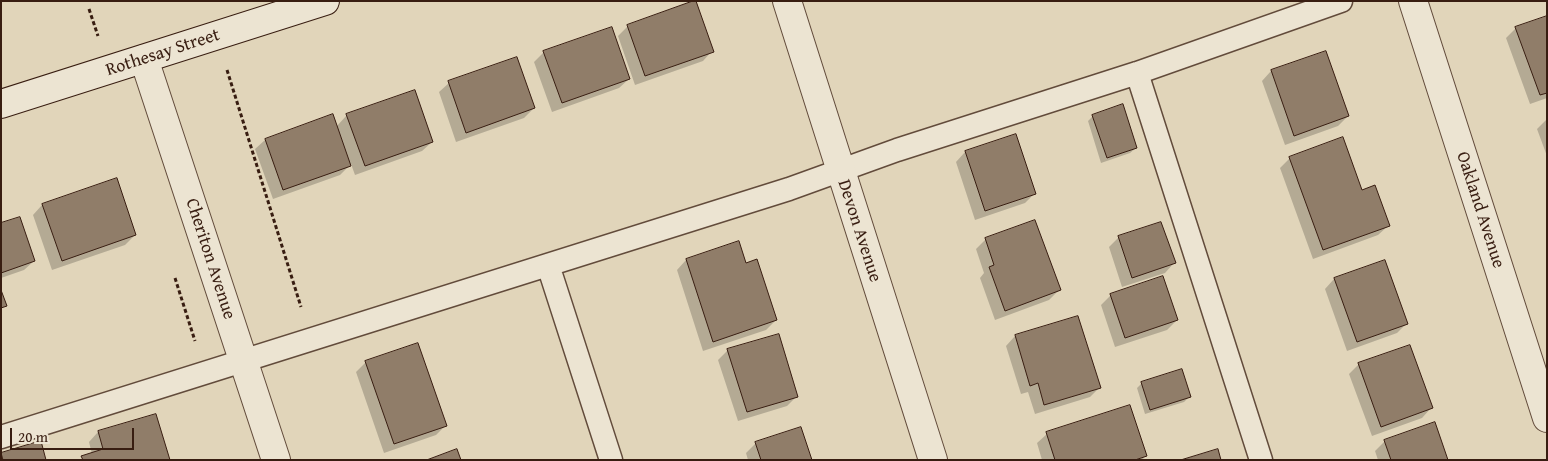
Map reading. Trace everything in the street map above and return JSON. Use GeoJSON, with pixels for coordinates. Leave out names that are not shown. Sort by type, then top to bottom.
{"type":"FeatureCollection","features":[{"type":"Feature","properties":{"kind":"street","name":"Rothesay Street"},"geometry":{"type":"LineString","coordinates":[[1,104],[325,1]]}},
{"type":"Feature","properties":{"kind":"street","name":"Devon Avenue"},"geometry":{"type":"LineString","coordinates":[[787,1],[933,460]]}},
{"type":"Feature","properties":{"kind":"street","name":"Oakland Avenue"},"geometry":{"type":"LineString","coordinates":[[1413,1],[1547,418]]}},
{"type":"Feature","properties":{"kind":"street","name":"Cheriton Avenue"},"geometry":{"type":"LineString","coordinates":[[144,59],[276,460]]}},
{"type":"Feature","properties":{"kind":"lane"},"geometry":{"type":"LineString","coordinates":[[1,438],[840,172],[897,150],[1137,73],[1341,1]]}},
{"type":"Feature","properties":{"kind":"lane"},"geometry":{"type":"LineString","coordinates":[[1137,73],[1261,460]]}},
{"type":"Feature","properties":{"kind":"lane"},"geometry":{"type":"LineString","coordinates":[[548,265],[611,460]]}},
{"type":"Feature","properties":{"kind":"path"},"geometry":{"type":"LineString","coordinates":[[215,36],[311,339]]}},
{"type":"Feature","properties":{"kind":"building"},"geometry":{"type":"Polygon","coordinates":[[[696,1],[714,52],[645,76],[627,25],[696,1]]]}},
{"type":"Feature","properties":{"kind":"building"},"geometry":{"type":"Polygon","coordinates":[[[1547,16],[1547,93],[1540,95],[1515,27],[1547,16]]]}},
{"type":"Feature","properties":{"kind":"building"},"geometry":{"type":"Polygon","coordinates":[[[612,27],[630,79],[562,103],[543,51],[612,27]]]}},
{"type":"Feature","properties":{"kind":"building"},"geometry":{"type":"Polygon","coordinates":[[[1326,51],[1349,116],[1294,136],[1271,70],[1326,51]]]}},
{"type":"Feature","properties":{"kind":"building"},"geometry":{"type":"Polygon","coordinates":[[[517,57],[535,108],[466,133],[448,81],[517,57]]]}},
{"type":"Feature","properties":{"kind":"building"},"geometry":{"type":"Polygon","coordinates":[[[415,90],[433,142],[365,166],[346,114],[415,90]]]}},
{"type":"Feature","properties":{"kind":"building"},"geometry":{"type":"Polygon","coordinates":[[[1123,104],[1137,148],[1107,158],[1092,115],[1123,104]]]}},
{"type":"Feature","properties":{"kind":"building"},"geometry":{"type":"Polygon","coordinates":[[[333,114],[351,166],[283,190],[265,139],[333,114]]]}},
{"type":"Feature","properties":{"kind":"building"},"geometry":{"type":"Polygon","coordinates":[[[1016,134],[1036,194],[985,211],[965,151],[1016,134]]]}},
{"type":"Feature","properties":{"kind":"building"},"geometry":{"type":"Polygon","coordinates":[[[1343,137],[1362,190],[1375,185],[1390,226],[1323,250],[1289,157],[1343,137]]]}},
{"type":"Feature","properties":{"kind":"building"},"geometry":{"type":"Polygon","coordinates":[[[117,178],[136,235],[62,261],[42,204],[117,178]]]}},
{"type":"Feature","properties":{"kind":"building"},"geometry":{"type":"Polygon","coordinates":[[[20,217],[35,261],[1,273],[1,223],[20,217]]]}},
{"type":"Feature","properties":{"kind":"building"},"geometry":{"type":"Polygon","coordinates":[[[1035,220],[1061,290],[1005,311],[989,267],[994,265],[985,238],[1035,220]]]}},
{"type":"Feature","properties":{"kind":"building"},"geometry":{"type":"Polygon","coordinates":[[[1161,222],[1176,263],[1132,278],[1118,236],[1161,222]]]}},
{"type":"Feature","properties":{"kind":"building"},"geometry":{"type":"Polygon","coordinates":[[[739,241],[746,263],[757,259],[777,320],[713,342],[686,259],[739,241]]]}},
{"type":"Feature","properties":{"kind":"building"},"geometry":{"type":"Polygon","coordinates":[[[1385,260],[1408,324],[1357,342],[1334,278],[1385,260]]]}},
{"type":"Feature","properties":{"kind":"building"},"geometry":{"type":"Polygon","coordinates":[[[1163,276],[1178,320],[1125,338],[1110,294],[1163,276]]]}},
{"type":"Feature","properties":{"kind":"building"},"geometry":{"type":"Polygon","coordinates":[[[1,290],[7,306],[1,308],[1,290]]]}},
{"type":"Feature","properties":{"kind":"building"},"geometry":{"type":"Polygon","coordinates":[[[1078,316],[1101,388],[1044,405],[1038,383],[1030,386],[1015,335],[1078,316]]]}},
{"type":"Feature","properties":{"kind":"building"},"geometry":{"type":"Polygon","coordinates":[[[779,334],[798,397],[747,412],[727,349],[779,334]]]}},
{"type":"Feature","properties":{"kind":"building"},"geometry":{"type":"Polygon","coordinates":[[[418,343],[447,426],[394,444],[365,361],[418,343]]]}},
{"type":"Feature","properties":{"kind":"building"},"geometry":{"type":"Polygon","coordinates":[[[1410,345],[1433,408],[1381,427],[1358,363],[1410,345]]]}},
{"type":"Feature","properties":{"kind":"building"},"geometry":{"type":"Polygon","coordinates":[[[1182,369],[1191,397],[1150,410],[1141,382],[1182,369]]]}},
{"type":"Feature","properties":{"kind":"building"},"geometry":{"type":"Polygon","coordinates":[[[1130,405],[1147,456],[1135,460],[1055,460],[1046,432],[1130,405]]]}},
{"type":"Feature","properties":{"kind":"building"},"geometry":{"type":"Polygon","coordinates":[[[156,414],[170,460],[83,460],[81,456],[103,449],[98,431],[156,414]]]}},
{"type":"Feature","properties":{"kind":"building"},"geometry":{"type":"Polygon","coordinates":[[[1435,422],[1448,460],[1391,460],[1384,440],[1435,422]]]}},
{"type":"Feature","properties":{"kind":"building"},"geometry":{"type":"Polygon","coordinates":[[[801,427],[812,460],[761,460],[755,442],[801,427]]]}},
{"type":"Feature","properties":{"kind":"building"},"geometry":{"type":"Polygon","coordinates":[[[41,441],[46,460],[3,460],[1,453],[41,441]]]}},
{"type":"Feature","properties":{"kind":"building"},"geometry":{"type":"Polygon","coordinates":[[[457,449],[461,460],[427,460],[457,449]]]}},
{"type":"Feature","properties":{"kind":"building"},"geometry":{"type":"Polygon","coordinates":[[[1218,449],[1221,460],[1181,460],[1218,449]]]}}]}
